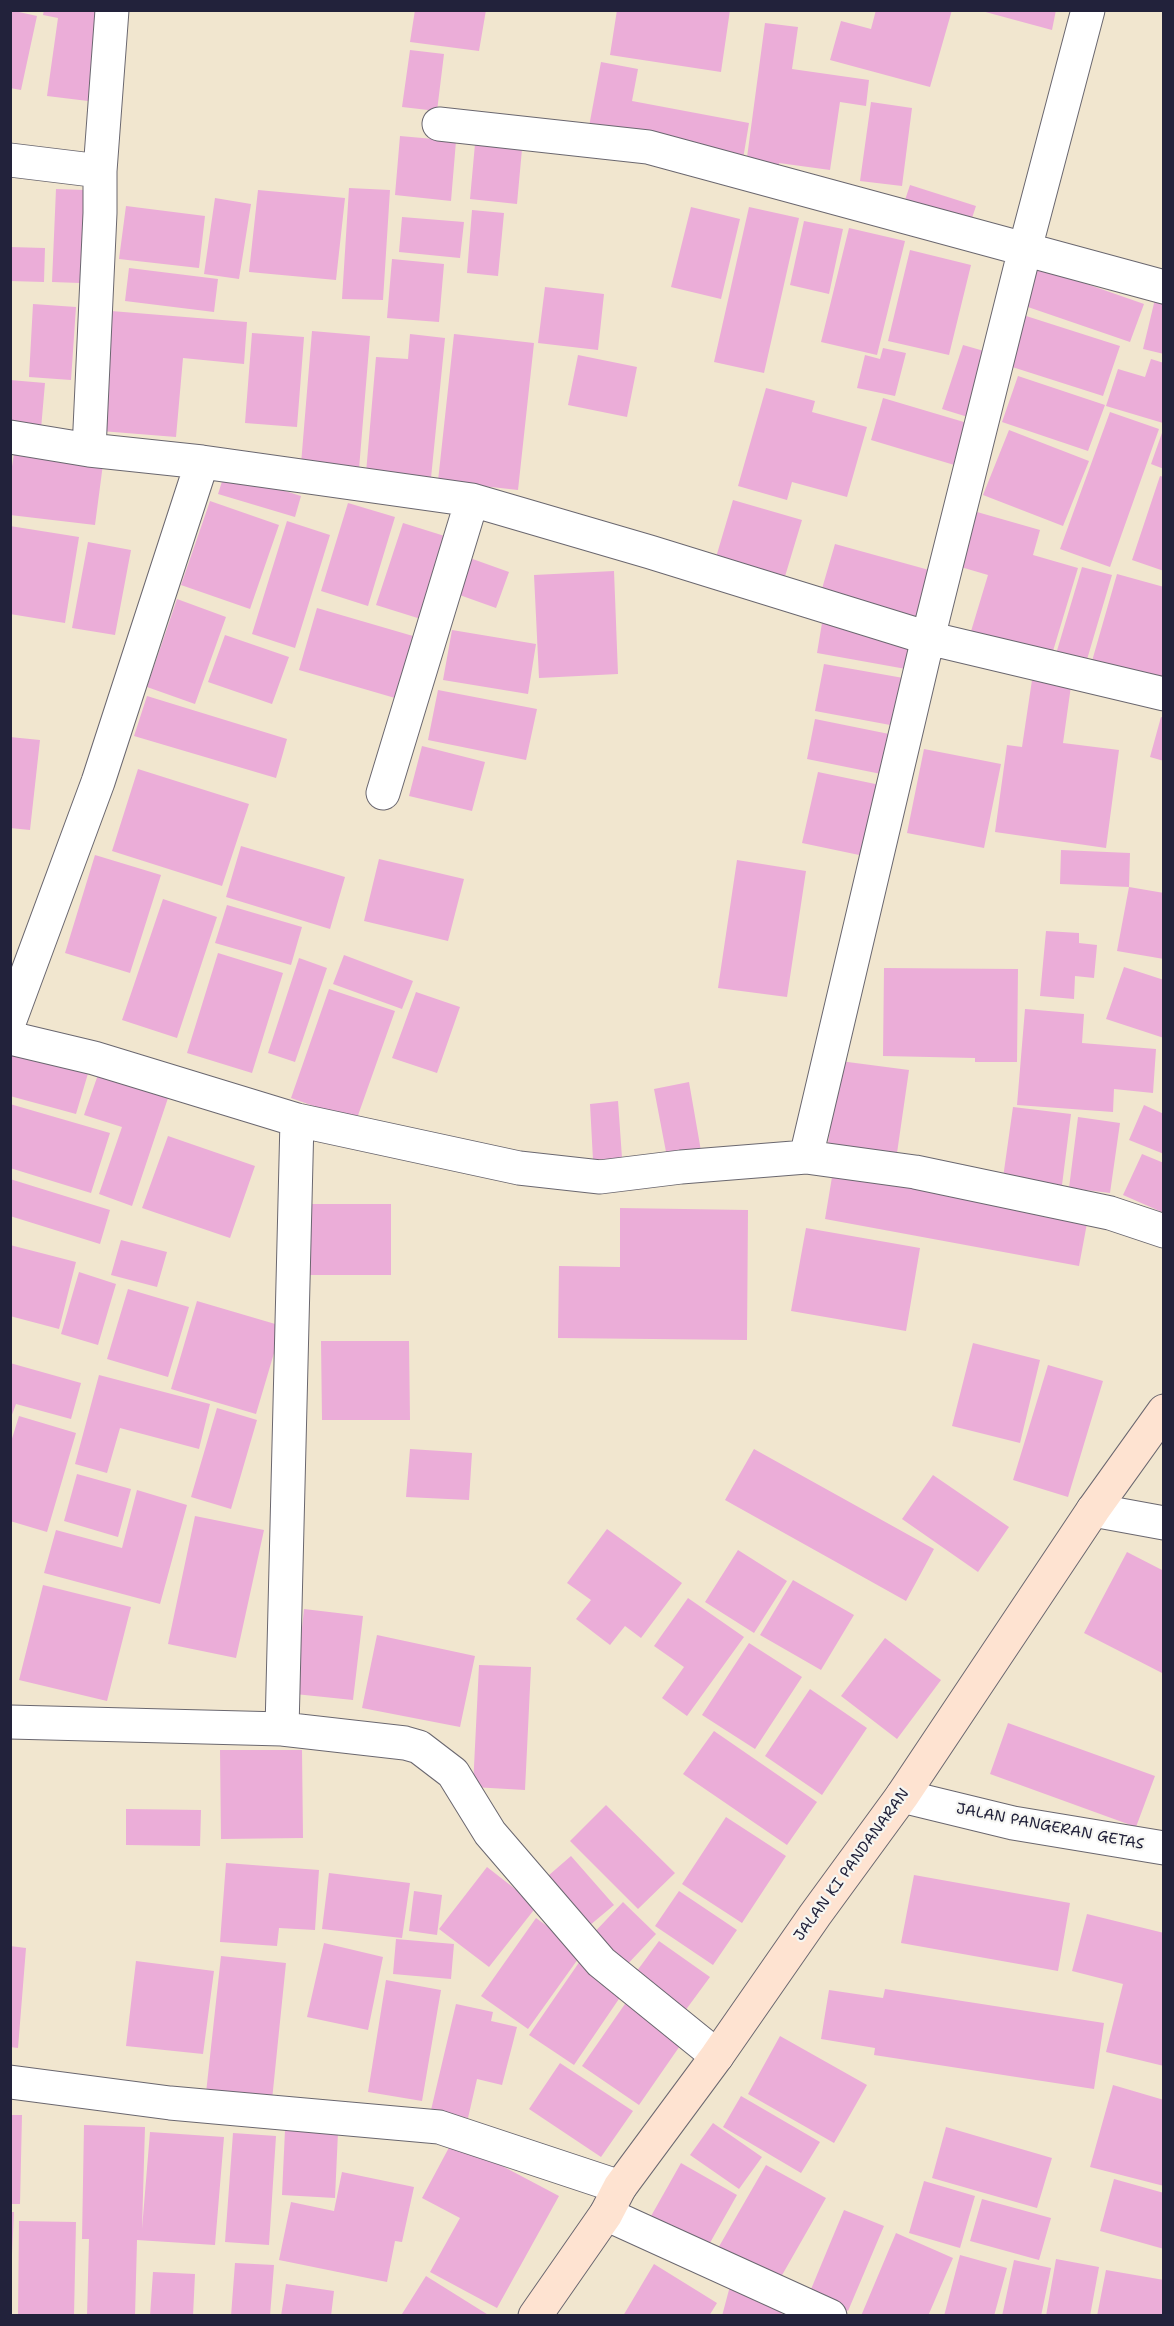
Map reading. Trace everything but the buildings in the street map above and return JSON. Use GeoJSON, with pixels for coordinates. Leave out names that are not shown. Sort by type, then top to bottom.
{"type":"FeatureCollection","features":[{"type":"Feature","properties":{"kind":"main road","name":"JALAN KI PANDANARAN"},"geometry":{"type":"LineString","coordinates":[[535,2316],[613,2201],[902,1796],[1093,1510],[1164,1411]]}},
{"type":"Feature","properties":{"kind":"street"},"geometry":{"type":"LineString","coordinates":[[89,450],[100,171],[112,10]]}},
{"type":"Feature","properties":{"kind":"street"},"geometry":{"type":"LineString","coordinates":[[806,1157],[928,638],[1025,249],[1088,10]]}},
{"type":"Feature","properties":{"kind":"street"},"geometry":{"type":"LineString","coordinates":[[439,124],[648,147],[1164,287]]}},
{"type":"Feature","properties":{"kind":"street"},"geometry":{"type":"LineString","coordinates":[[10,160],[100,171]]}},
{"type":"Feature","properties":{"kind":"street"},"geometry":{"type":"LineString","coordinates":[[10,437],[89,450],[202,462],[471,500],[650,552],[928,638],[1164,694]]}},
{"type":"Feature","properties":{"kind":"street"},"geometry":{"type":"LineString","coordinates":[[10,1020],[98,782],[202,462]]}},
{"type":"Feature","properties":{"kind":"street"},"geometry":{"type":"LineString","coordinates":[[383,794],[471,500]]}},
{"type":"Feature","properties":{"kind":"street"},"geometry":{"type":"LineString","coordinates":[[10,1038],[94,1058],[297,1120],[519,1168],[600,1177],[681,1167],[806,1157],[915,1172],[1110,1213],[1164,1231]]}},
{"type":"Feature","properties":{"kind":"street"},"geometry":{"type":"LineString","coordinates":[[282,1729],[297,1120]]}},
{"type":"Feature","properties":{"kind":"street"},"geometry":{"type":"LineString","coordinates":[[1093,1510],[1164,1523]]}},
{"type":"Feature","properties":{"kind":"street"},"geometry":{"type":"LineString","coordinates":[[10,1722],[282,1729],[405,1743],[419,1747],[453,1773],[490,1833],[601,1962],[717,2056]]}},
{"type":"Feature","properties":{"kind":"street","name":"JALAN PANGERAN GETAS"},"geometry":{"type":"LineString","coordinates":[[902,1796],[1013,1823],[1164,1848]]}},
{"type":"Feature","properties":{"kind":"street"},"geometry":{"type":"LineString","coordinates":[[10,2082],[170,2103],[439,2127],[613,2201],[830,2316]]}}]}
